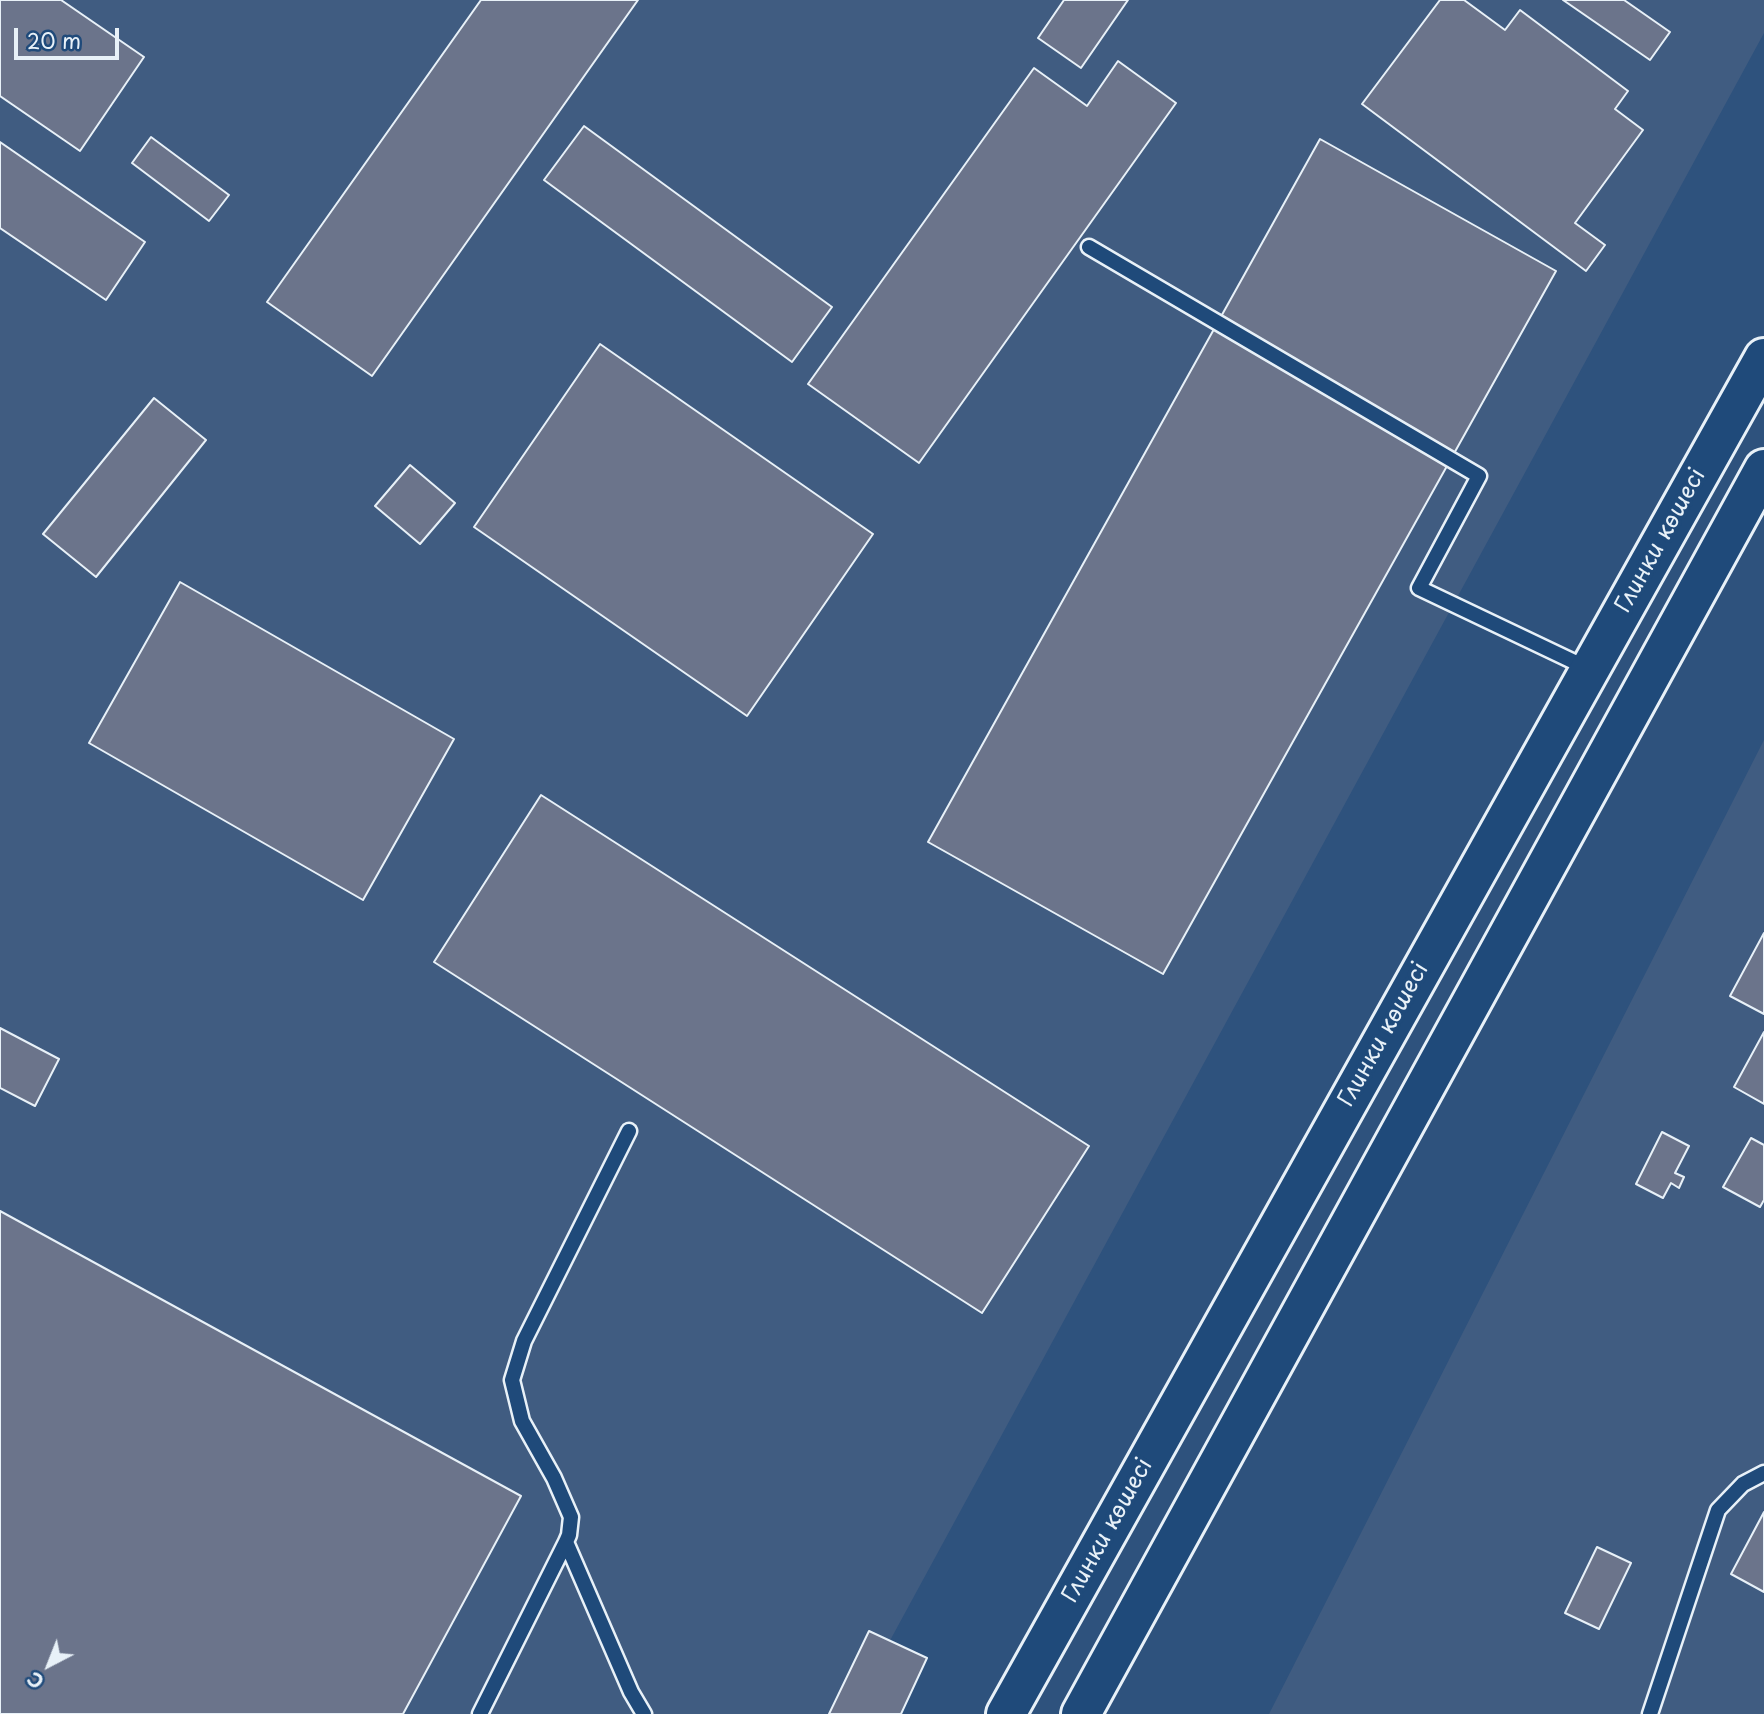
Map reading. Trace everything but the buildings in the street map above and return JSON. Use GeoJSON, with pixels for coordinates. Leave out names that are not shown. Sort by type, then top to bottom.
{"type":"FeatureCollection","features":[{"type":"Feature","properties":{"kind":"main road","name":"Глинки көшесі"},"geometry":{"type":"LineString","coordinates":[[1006,1714],[1764,358]]}},
{"type":"Feature","properties":{"kind":"main road"},"geometry":{"type":"LineString","coordinates":[[1081,1714],[1764,469]]}},
{"type":"Feature","properties":{"kind":"lane"},"geometry":{"type":"LineString","coordinates":[[1089,247],[1479,476],[1419,588],[1589,668]]}},
{"type":"Feature","properties":{"kind":"lane"},"geometry":{"type":"LineString","coordinates":[[480,1714],[566,1542],[571,1517],[554,1478],[522,1421],[512,1380],[524,1341],[629,1131]]}},
{"type":"Feature","properties":{"kind":"lane"},"geometry":{"type":"LineString","coordinates":[[1650,1714],[1718,1510],[1743,1484],[1764,1473]]}},
{"type":"Feature","properties":{"kind":"lane"},"geometry":{"type":"LineString","coordinates":[[566,1542],[631,1692],[644,1714]]}},
{"type":"Feature","properties":{"kind":"shaded area"},"geometry":{"type":"Polygon","coordinates":[[[0,0],[1764,0],[1764,33],[850,1714],[0,1714],[0,0]]]}},
{"type":"Feature","properties":{"kind":"shaded area"},"geometry":{"type":"Polygon","coordinates":[[[1764,740],[1764,1714],[1269,1714],[1764,740]]]}}]}
